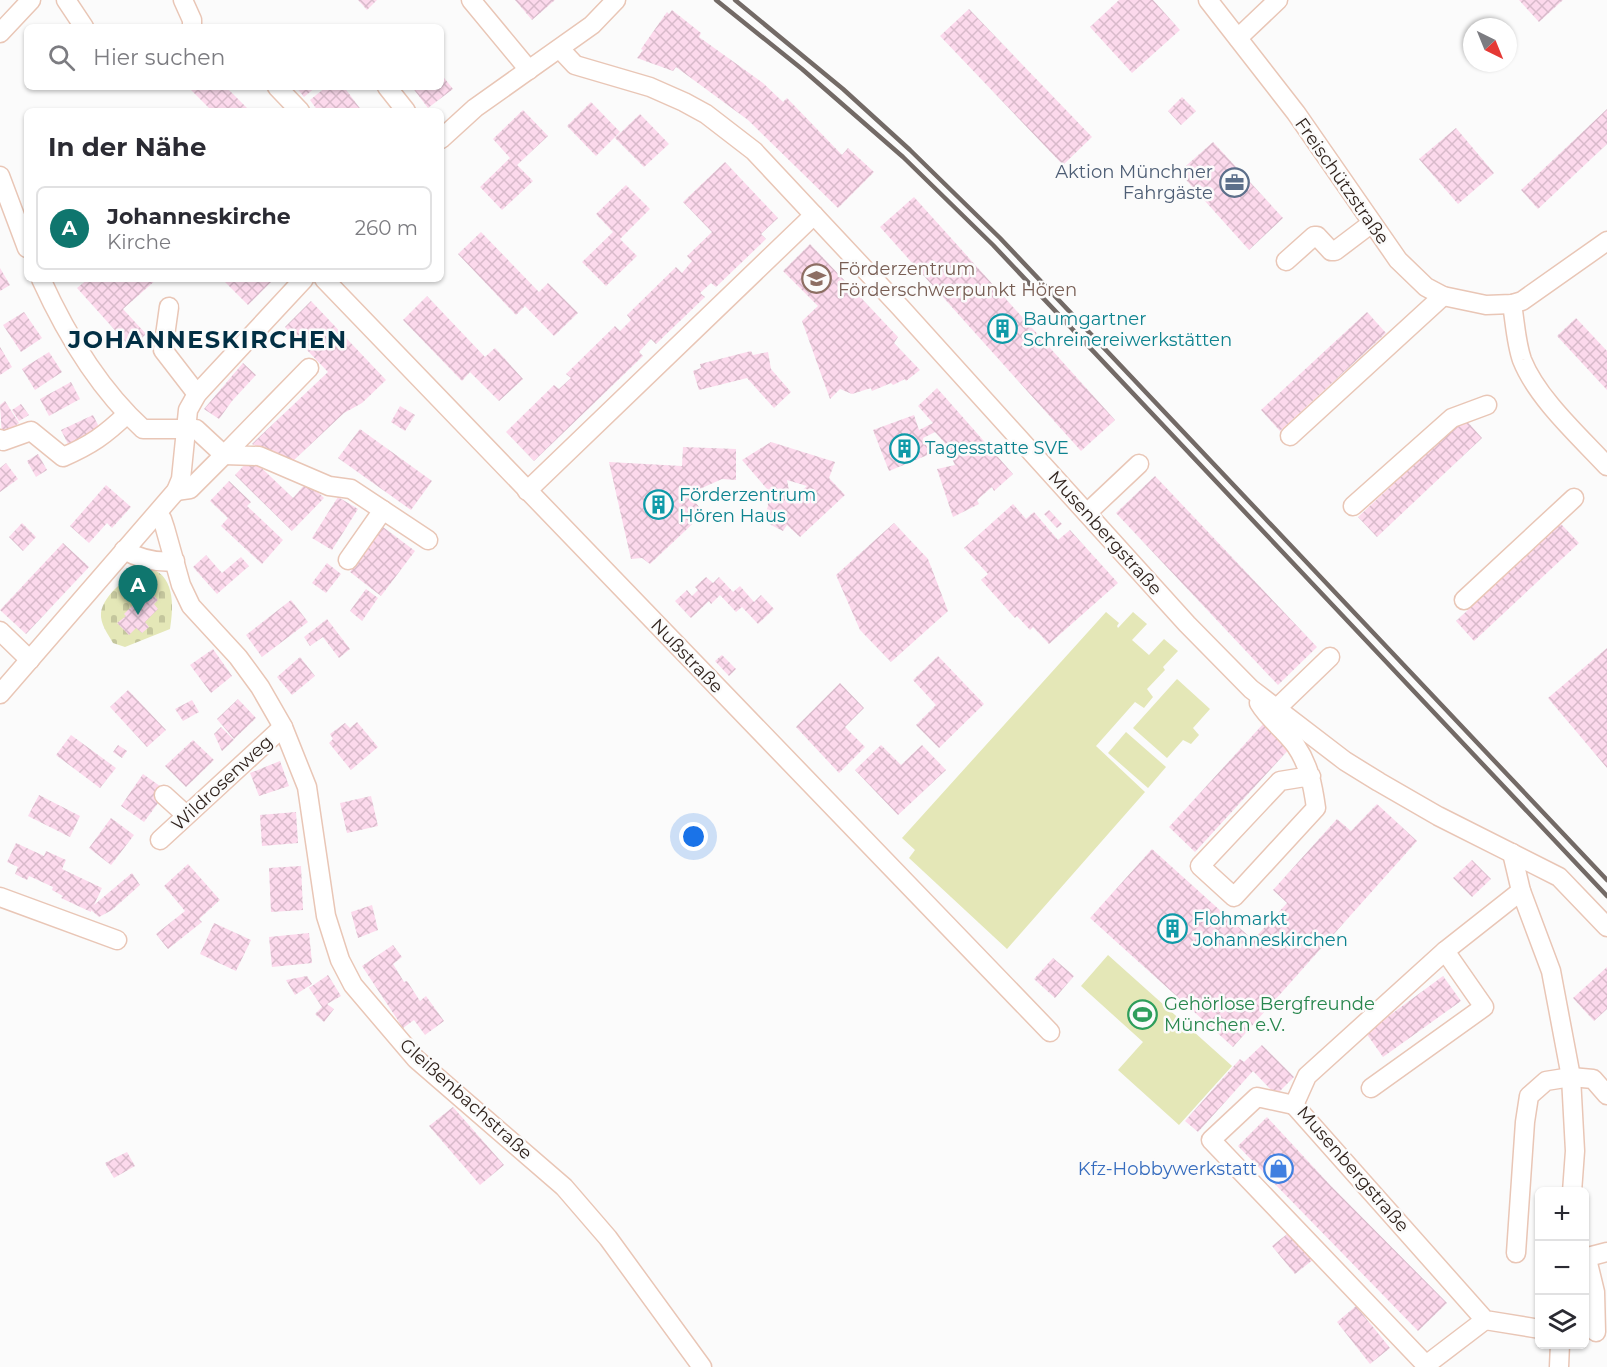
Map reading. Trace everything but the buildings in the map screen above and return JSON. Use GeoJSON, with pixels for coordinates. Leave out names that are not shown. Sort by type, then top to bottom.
{"type":"FeatureCollection","features":[{"type":"Feature","properties":{"kind":"street"},"geometry":{"type":"LineString","coordinates":[[0,33],[31,0]]}},
{"type":"Feature","properties":{"kind":"street"},"geometry":{"type":"LineString","coordinates":[[66,0],[82,24]]}},
{"type":"Feature","properties":{"kind":"street"},"geometry":{"type":"LineString","coordinates":[[183,0],[192,24]]}},
{"type":"Feature","properties":{"kind":"street"},"geometry":{"type":"LineString","coordinates":[[471,0],[528,70]]}},
{"type":"Feature","properties":{"kind":"street"},"geometry":{"type":"LineString","coordinates":[[444,136],[475,108],[592,25],[616,0]]}},
{"type":"Feature","properties":{"kind":"street","name":"Freischützstraße"},"geometry":{"type":"LineString","coordinates":[[1208,0],[1296,113],[1398,260],[1426,287],[1443,296],[1486,305],[1512,304]]}},
{"type":"Feature","properties":{"kind":"street"},"geometry":{"type":"LineString","coordinates":[[1238,38],[1278,0]]}},
{"type":"Feature","properties":{"kind":"street","name":"Musenbergstraße"},"geometry":{"type":"LineString","coordinates":[[560,49],[576,65],[650,87],[706,114],[754,151],[1187,624],[1251,689],[1346,761],[1379,782],[1438,816],[1559,877],[1607,927]]}},
{"type":"Feature","properties":{"kind":"street"},"geometry":{"type":"LineString","coordinates":[[280,90],[297,108]]}},
{"type":"Feature","properties":{"kind":"street"},"geometry":{"type":"LineString","coordinates":[[389,90],[404,108]]}},
{"type":"Feature","properties":{"kind":"street"},"geometry":{"type":"LineString","coordinates":[[0,176],[24,240]]}},
{"type":"Feature","properties":{"kind":"street"},"geometry":{"type":"LineString","coordinates":[[527,491],[814,215]]}},
{"type":"Feature","properties":{"kind":"street"},"geometry":{"type":"LineString","coordinates":[[1286,261],[1314,236],[1335,251],[1372,223]]}},
{"type":"Feature","properties":{"kind":"street"},"geometry":{"type":"LineString","coordinates":[[1607,241],[1522,301],[1512,304],[1522,359],[1535,383],[1607,466]]}},
{"type":"Feature","properties":{"kind":"street"},"geometry":{"type":"LineString","coordinates":[[42,282],[56,313],[99,381],[143,429],[196,429],[224,455],[259,456],[329,486],[351,489],[428,540]]}},
{"type":"Feature","properties":{"kind":"street"},"geometry":{"type":"LineString","coordinates":[[0,694],[176,491],[181,479],[188,410],[197,394],[301,282]]}},
{"type":"Feature","properties":{"kind":"street","name":"Nußstraße"},"geometry":{"type":"LineString","coordinates":[[327,282],[1050,1032]]}},
{"type":"Feature","properties":{"kind":"street"},"geometry":{"type":"LineString","coordinates":[[1290,436],[1443,296]]}},
{"type":"Feature","properties":{"kind":"street"},"geometry":{"type":"LineString","coordinates":[[169,307],[163,350],[197,394]]}},
{"type":"Feature","properties":{"kind":"street"},"geometry":{"type":"LineString","coordinates":[[176,491],[190,489],[309,368]]}},
{"type":"Feature","properties":{"kind":"street"},"geometry":{"type":"LineString","coordinates":[[1353,507],[1452,418],[1487,405]]}},
{"type":"Feature","properties":{"kind":"street"},"geometry":{"type":"LineString","coordinates":[[0,439],[3,441],[31,431],[63,457],[87,447],[107,434],[127,414]]}},
{"type":"Feature","properties":{"kind":"street"},"geometry":{"type":"LineString","coordinates":[[1087,513],[1139,464]]}},
{"type":"Feature","properties":{"kind":"street"},"geometry":{"type":"LineString","coordinates":[[1464,600],[1574,498]]}},
{"type":"Feature","properties":{"kind":"street"},"geometry":{"type":"LineString","coordinates":[[348,560],[383,510]]}},
{"type":"Feature","properties":{"kind":"street","name":"Gleißenbachstraße"},"geometry":{"type":"LineString","coordinates":[[157,514],[162,519],[181,585],[191,606],[238,657],[260,687],[283,727],[306,787],[326,916],[340,960],[353,986],[416,1059],[564,1187],[608,1239],[702,1367]]}},
{"type":"Feature","properties":{"kind":"street"},"geometry":{"type":"LineString","coordinates":[[124,550],[136,556],[163,562],[175,561]]}},
{"type":"Feature","properties":{"kind":"street"},"geometry":{"type":"LineString","coordinates":[[0,631],[30,660]]}},
{"type":"Feature","properties":{"kind":"street"},"geometry":{"type":"LineString","coordinates":[[1276,709],[1330,657]]}},
{"type":"Feature","properties":{"kind":"street"},"geometry":{"type":"LineString","coordinates":[[1251,689],[1266,715],[1296,746],[1311,776],[1316,808],[1234,897],[1200,866],[1280,781],[1311,776]]}},
{"type":"Feature","properties":{"kind":"street","name":"Wildrosenweg"},"geometry":{"type":"LineString","coordinates":[[160,840],[283,727]]}},
{"type":"Feature","properties":{"kind":"street"},"geometry":{"type":"LineString","coordinates":[[164,795],[186,815]]}},
{"type":"Feature","properties":{"kind":"street"},"geometry":{"type":"LineString","coordinates":[[1512,853],[1521,891],[1551,971],[1571,1077],[1575,1151],[1572,1187]]}},
{"type":"Feature","properties":{"kind":"street","name":"Musenbergstraße"},"geometry":{"type":"LineString","coordinates":[[1485,1320],[1294,1106],[1307,1076],[1445,951],[1521,891]]}},
{"type":"Feature","properties":{"kind":"street"},"geometry":{"type":"LineString","coordinates":[[0,897],[117,940]]}},
{"type":"Feature","properties":{"kind":"street"},"geometry":{"type":"LineString","coordinates":[[1371,1088],[1484,1007],[1445,951]]}},
{"type":"Feature","properties":{"kind":"street"},"geometry":{"type":"LineString","coordinates":[[1516,1253],[1525,1122],[1529,1096],[1546,1081],[1571,1077],[1593,1079],[1607,1095]]}},
{"type":"Feature","properties":{"kind":"street"},"geometry":{"type":"LineString","coordinates":[[1294,1106],[1257,1097],[1211,1140],[1426,1365],[1485,1320],[1535,1328]]}},
{"type":"Feature","properties":{"kind":"street"},"geometry":{"type":"LineString","coordinates":[[1589,1257],[1607,1252]]}},
{"type":"Feature","properties":{"kind":"street"},"geometry":{"type":"LineString","coordinates":[[1589,1268],[1596,1292],[1596,1332]]}},
{"type":"Feature","properties":{"kind":"street"},"geometry":{"type":"LineString","coordinates":[[1558,1367],[1560,1349]]}},
{"type":"Feature","properties":{"kind":"green space"},"geometry":{"type":"Polygon","coordinates":[[[146,567],[156,570],[167,583],[172,600],[170,629],[125,647],[113,643],[102,621],[103,606],[112,592],[133,574],[146,567]]]}},
{"type":"Feature","properties":{"kind":"green space"},"geometry":{"type":"Polygon","coordinates":[[[1106,612],[1119,623],[1118,628],[1133,612],[1147,624],[1132,640],[1149,655],[1164,639],[1178,651],[1163,667],[1165,670],[1147,689],[1153,697],[1144,708],[1135,702],[1096,746],[1145,792],[1007,949],[909,858],[915,850],[902,838],[1106,612]]]}},
{"type":"Feature","properties":{"kind":"green space"},"geometry":{"type":"Polygon","coordinates":[[[1177,679],[1210,709],[1193,728],[1199,735],[1191,744],[1183,740],[1167,758],[1133,728],[1177,679]]]}},
{"type":"Feature","properties":{"kind":"green space"},"geometry":{"type":"Polygon","coordinates":[[[1126,732],[1166,767],[1148,788],[1108,753],[1126,732]]]}},
{"type":"Feature","properties":{"kind":"green space","name":"Gehörlose Bergfreunde München e.V."},"geometry":{"type":"Polygon","coordinates":[[[1108,955],[1232,1066],[1179,1125],[1118,1070],[1143,1042],[1081,986],[1108,955]]]}},
{"type":"Feature","properties":{"kind":"railway"},"geometry":{"type":"LineString","coordinates":[[716,0],[802,69],[903,157],[993,245],[1607,896]]}},
{"type":"Feature","properties":{"kind":"railway"},"geometry":{"type":"LineString","coordinates":[[735,0],[843,89],[910,150],[1000,238],[1607,880]]}},
{"type":"Feature","properties":{"kind":"place","name":"Aktion Münchner Fahrgäste"},"geometry":{"type":"Point","coordinates":[1234,182]}},
{"type":"Feature","properties":{"kind":"place","name":"Förderzentrum Förderschwerpunkt Hören"},"geometry":{"type":"Point","coordinates":[817,279]}},
{"type":"Feature","properties":{"kind":"place","name":"Baumgartner Schreinereiwerkstätten"},"geometry":{"type":"Point","coordinates":[1002,329]}},
{"type":"Feature","properties":{"kind":"place","name":"Tagesstatte SVE"},"geometry":{"type":"Point","coordinates":[904,448]}},
{"type":"Feature","properties":{"kind":"place","name":"Förderzentrum Hören Haus"},"geometry":{"type":"Point","coordinates":[658,505]}},
{"type":"Feature","properties":{"kind":"place","name":"Johanneskirche"},"geometry":{"type":"Point","coordinates":[138,615]}},
{"type":"Feature","properties":{"kind":"place","name":"Flohmarkt Johanneskirchen"},"geometry":{"type":"Point","coordinates":[1172,929]}},
{"type":"Feature","properties":{"kind":"place","name":"Gehörlose Bergfreunde München e.V."},"geometry":{"type":"Point","coordinates":[1143,1014]}},
{"type":"Feature","properties":{"kind":"place","name":"Kfz-Hobbywerkstatt"},"geometry":{"type":"Point","coordinates":[1278,1169]}},
{"type":"Feature","properties":{"kind":"district","name":"JOHANNESKIRCHEN"},"geometry":{"type":"Point","coordinates":[208,339]}}]}
